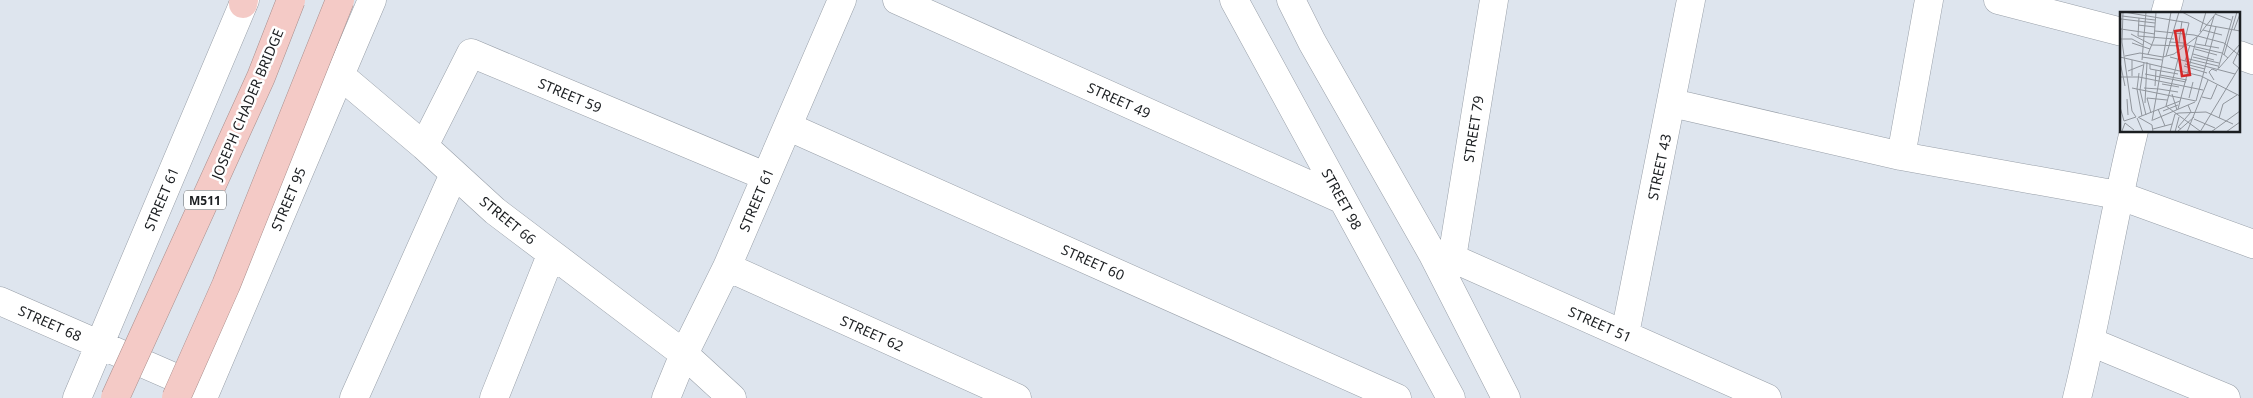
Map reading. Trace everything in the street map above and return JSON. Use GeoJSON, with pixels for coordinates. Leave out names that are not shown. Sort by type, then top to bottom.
{"type":"FeatureCollection","features":[{"type":"Feature","properties":{"kind":"highway","name":"JOSEPH CHADER BRIDGE"},"geometry":{"type":"LineString","coordinates":[[115,398],[261,77],[291,0]]}},
{"type":"Feature","properties":{"kind":"highway"},"geometry":{"type":"LineString","coordinates":[[176,398],[226,285],[340,0]]}},
{"type":"Feature","properties":{"kind":"street","name":"STREET 95"},"geometry":{"type":"LineString","coordinates":[[210,396],[372,0]]}},
{"type":"Feature","properties":{"kind":"street","name":"STREET 61"},"geometry":{"type":"LineString","coordinates":[[666,398],[684,354],[727,267],[765,176],[789,127],[842,0]]}},
{"type":"Feature","properties":{"kind":"street","name":"STREET 49"},"geometry":{"type":"LineString","coordinates":[[897,0],[1341,199]]}},
{"type":"Feature","properties":{"kind":"street","name":"STREET 98"},"geometry":{"type":"LineString","coordinates":[[1234,0],[1451,398]]}},
{"type":"Feature","properties":{"kind":"street"},"geometry":{"type":"LineString","coordinates":[[1291,0],[1312,42],[1442,255],[1499,394]]}},
{"type":"Feature","properties":{"kind":"street","name":"STREET 79"},"geometry":{"type":"LineString","coordinates":[[1442,255],[1494,0]]}},
{"type":"Feature","properties":{"kind":"street","name":"STREET 43"},"geometry":{"type":"LineString","coordinates":[[1625,334],[1691,0]]}},
{"type":"Feature","properties":{"kind":"street"},"geometry":{"type":"LineString","coordinates":[[1901,156],[1929,0]]}},
{"type":"Feature","properties":{"kind":"street"},"geometry":{"type":"LineString","coordinates":[[1998,0],[2120,31]]}},
{"type":"Feature","properties":{"kind":"street"},"geometry":{"type":"LineString","coordinates":[[2166,12],[2170,0]]}},
{"type":"Feature","properties":{"kind":"street","name":"STREET 61"},"geometry":{"type":"LineString","coordinates":[[77,398],[241,1]]}},
{"type":"Feature","properties":{"kind":"street","name":"STREET 59"},"geometry":{"type":"LineString","coordinates":[[424,146],[471,54],[765,176]]}},
{"type":"Feature","properties":{"kind":"street"},"geometry":{"type":"LineString","coordinates":[[2240,55],[2253,60]]}},
{"type":"Feature","properties":{"kind":"street","name":"STREET 66"},"geometry":{"type":"LineString","coordinates":[[340,75],[424,146],[495,210],[551,255],[684,354],[732,398]]}},
{"type":"Feature","properties":{"kind":"street"},"geometry":{"type":"LineString","coordinates":[[1672,103],[1901,156],[2118,195],[2253,244]]}},
{"type":"Feature","properties":{"kind":"street","name":"STREET 60"},"geometry":{"type":"LineString","coordinates":[[789,127],[1397,398]]}},
{"type":"Feature","properties":{"kind":"street"},"geometry":{"type":"LineString","coordinates":[[2077,398],[2091,342],[2118,195],[2134,132]]}},
{"type":"Feature","properties":{"kind":"street"},"geometry":{"type":"LineString","coordinates":[[354,398],[454,174]]}},
{"type":"Feature","properties":{"kind":"street"},"geometry":{"type":"LineString","coordinates":[[494,398],[551,255]]}},
{"type":"Feature","properties":{"kind":"street","name":"STREET 51"},"geometry":{"type":"LineString","coordinates":[[1442,255],[1767,398]]}},
{"type":"Feature","properties":{"kind":"street","name":"STREET 62"},"geometry":{"type":"LineString","coordinates":[[727,267],[1017,398]]}},
{"type":"Feature","properties":{"kind":"street","name":"STREET 68"},"geometry":{"type":"LineString","coordinates":[[0,301],[210,396]]}},
{"type":"Feature","properties":{"kind":"street"},"geometry":{"type":"LineString","coordinates":[[2091,342],[2226,398]]}}]}
